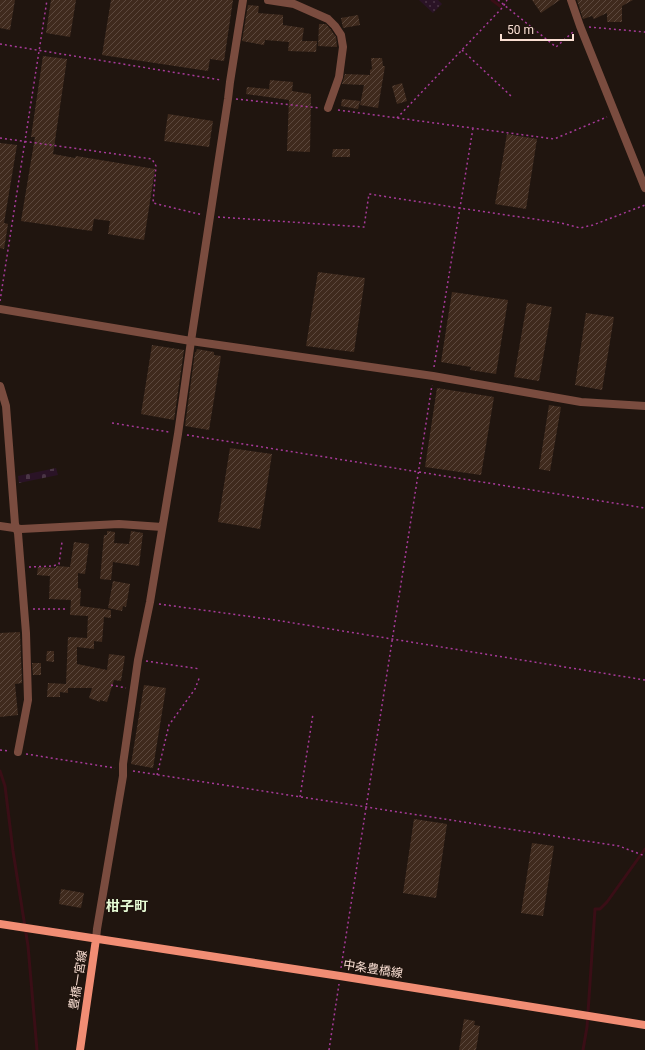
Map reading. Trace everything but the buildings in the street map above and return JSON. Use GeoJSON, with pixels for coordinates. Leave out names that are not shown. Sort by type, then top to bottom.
{"type":"FeatureCollection","features":[{"type":"Feature","properties":{"kind":"main road","name":"豊橋一宮線"},"geometry":{"type":"LineString","coordinates":[[0,924],[96,939],[80,1050]]}},
{"type":"Feature","properties":{"kind":"main road","name":"中条豊橋線"},"geometry":{"type":"LineString","coordinates":[[96,939],[340,976],[645,1025]]}},
{"type":"Feature","properties":{"kind":"street"},"geometry":{"type":"LineString","coordinates":[[96,939],[123,769],[138,660],[150,602],[178,434],[243,0]]}},
{"type":"Feature","properties":{"kind":"street"},"geometry":{"type":"LineString","coordinates":[[268,0],[294,4],[328,19],[341,35],[343,47],[339,77],[328,108]]}},
{"type":"Feature","properties":{"kind":"street"},"geometry":{"type":"LineString","coordinates":[[571,0],[645,188]]}},
{"type":"Feature","properties":{"kind":"street"},"geometry":{"type":"LineString","coordinates":[[0,309],[191,341],[433,376],[581,402],[645,406]]}},
{"type":"Feature","properties":{"kind":"street"},"geometry":{"type":"LineString","coordinates":[[0,386],[6,406],[15,524],[18,533],[26,633],[28,700],[18,752]]}},
{"type":"Feature","properties":{"kind":"street"},"geometry":{"type":"LineString","coordinates":[[0,526],[17,528],[119,524],[162,527]]}},
{"type":"Feature","properties":{"kind":"path"},"geometry":{"type":"LineString","coordinates":[[0,303],[47,0]]}},
{"type":"Feature","properties":{"kind":"path"},"geometry":{"type":"LineString","coordinates":[[498,0],[556,46],[580,26],[645,32]]}},
{"type":"Feature","properties":{"kind":"path"},"geometry":{"type":"LineString","coordinates":[[397,118],[504,5],[507,0]]}},
{"type":"Feature","properties":{"kind":"path"},"geometry":{"type":"LineString","coordinates":[[0,44],[230,82]]}},
{"type":"Feature","properties":{"kind":"path"},"geometry":{"type":"LineString","coordinates":[[462,50],[511,96]]}},
{"type":"Feature","properties":{"kind":"path"},"geometry":{"type":"LineString","coordinates":[[228,99],[328,108],[554,139],[615,114]]}},
{"type":"Feature","properties":{"kind":"path"},"geometry":{"type":"LineString","coordinates":[[329,1050],[381,706],[419,472],[459,208],[473,128]]}},
{"type":"Feature","properties":{"kind":"path"},"geometry":{"type":"LineString","coordinates":[[0,138],[152,160],[156,166],[153,203],[178,210],[210,216],[364,227],[369,194],[561,223],[580,228],[593,225],[645,205]]}},
{"type":"Feature","properties":{"kind":"path"},"geometry":{"type":"LineString","coordinates":[[112,423],[645,508]]}},
{"type":"Feature","properties":{"kind":"path"},"geometry":{"type":"LineString","coordinates":[[27,567],[53,566],[59,564],[62,542]]}},
{"type":"Feature","properties":{"kind":"path"},"geometry":{"type":"LineString","coordinates":[[150,602],[275,620],[645,680]]}},
{"type":"Feature","properties":{"kind":"path"},"geometry":{"type":"LineString","coordinates":[[31,609],[68,609]]}},
{"type":"Feature","properties":{"kind":"path"},"geometry":{"type":"LineString","coordinates":[[138,660],[200,669]]}},
{"type":"Feature","properties":{"kind":"path"},"geometry":{"type":"LineString","coordinates":[[157,775],[168,725],[195,689],[200,676]]}},
{"type":"Feature","properties":{"kind":"path"},"geometry":{"type":"LineString","coordinates":[[111,685],[134,690]]}},
{"type":"Feature","properties":{"kind":"path"},"geometry":{"type":"LineString","coordinates":[[300,797],[313,714]]}},
{"type":"Feature","properties":{"kind":"path"},"geometry":{"type":"LineString","coordinates":[[18,752],[157,775],[619,846],[640,853],[644,856]]}},
{"type":"Feature","properties":{"kind":"green space"},"geometry":{"type":"Polygon","coordinates":[[[419,0],[438,0],[442,4],[433,13],[419,0]]]}},
{"type":"Feature","properties":{"kind":"green space"},"geometry":{"type":"Polygon","coordinates":[[[56,468],[58,475],[19,483],[18,476],[56,468]]]}},
{"type":"Feature","properties":{"kind":"waterway"},"geometry":{"type":"LineString","coordinates":[[492,0],[500,6]]}},
{"type":"Feature","properties":{"kind":"waterway"},"geometry":{"type":"LineString","coordinates":[[0,771],[5,786],[13,851],[28,946],[37,1050]]}},
{"type":"Feature","properties":{"kind":"waterway"},"geometry":{"type":"LineString","coordinates":[[583,1050],[587,1027],[595,909],[600,909],[607,902],[645,849]]}},
{"type":"Feature","properties":{"kind":"district","name":"柑子町"},"geometry":{"type":"Point","coordinates":[127,906]}}]}
